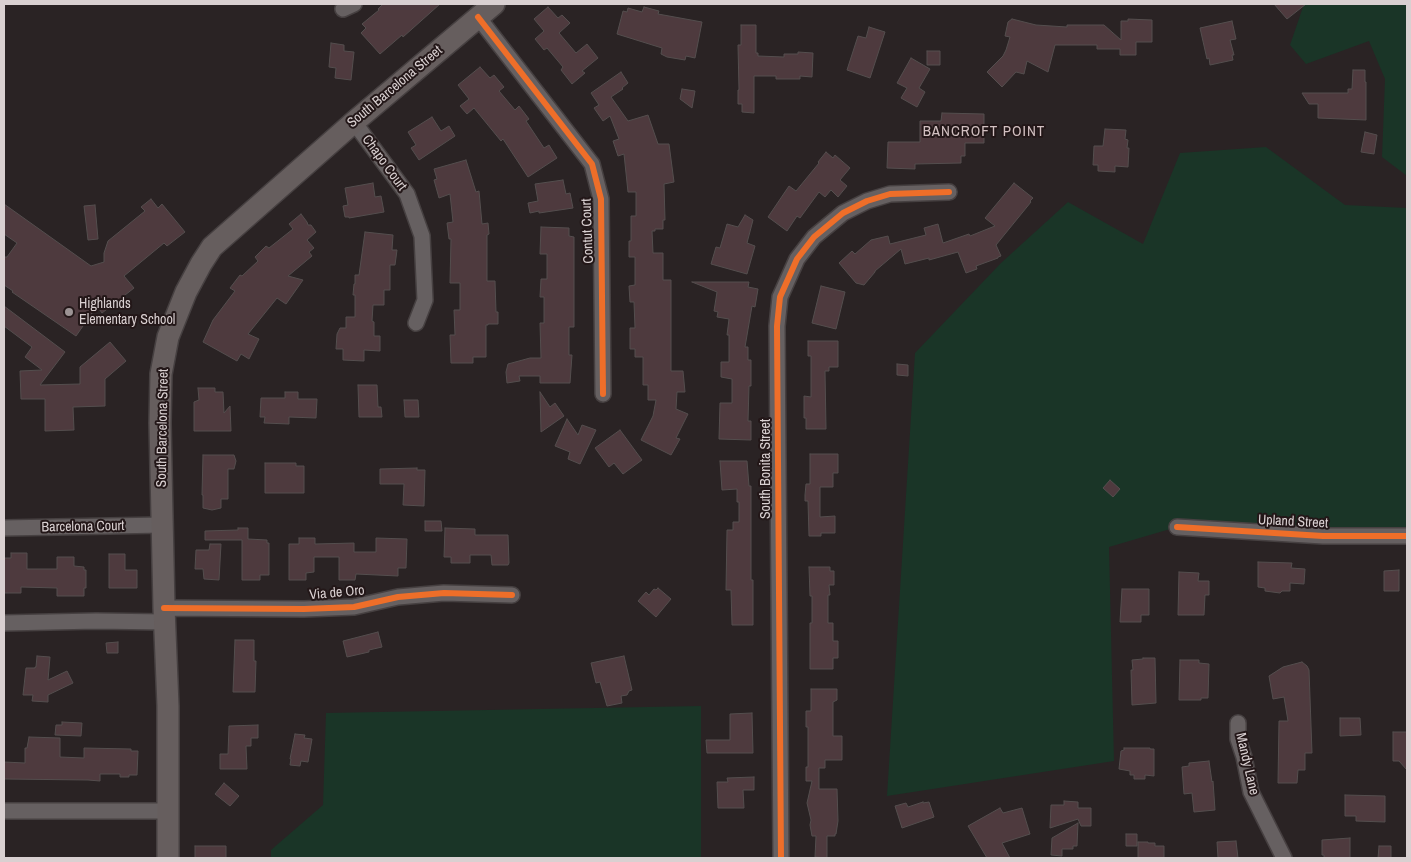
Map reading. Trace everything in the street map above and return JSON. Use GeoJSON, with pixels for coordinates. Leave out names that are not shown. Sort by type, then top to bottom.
{"type":"FeatureCollection","features":[{"type":"Feature","properties":{"kind":"main road","name":"South Barcelona Street"},"geometry":{"type":"LineString","coordinates":[[168,858],[168,706],[160,433],[162,374],[168,337],[186,292],[212,247],[354,122],[486,10]]}},
{"type":"Feature","properties":{"kind":"street","name":"Contut Court"},"geometry":{"type":"LineString","coordinates":[[486,10],[592,164],[601,199],[603,394]]}},
{"type":"Feature","properties":{"kind":"street","name":"Chapo Court"},"geometry":{"type":"LineString","coordinates":[[354,122],[407,194],[422,236],[424,300],[416,323]]}},
{"type":"Feature","properties":{"kind":"street","name":"South Bonita Street"},"geometry":{"type":"LineString","coordinates":[[781,858],[777,326],[780,297],[797,259],[814,237],[843,213],[867,201],[890,194],[949,192]]}},
{"type":"Feature","properties":{"kind":"street","name":"Barcelona Court"},"geometry":{"type":"LineString","coordinates":[[4,528],[162,525]]}},
{"type":"Feature","properties":{"kind":"street","name":"Upland Street"},"geometry":{"type":"LineString","coordinates":[[1177,527],[1323,536],[1407,536]]}},
{"type":"Feature","properties":{"kind":"street","name":"Via de Oro"},"geometry":{"type":"LineString","coordinates":[[4,623],[96,621],[165,615],[354,607],[398,597],[444,593],[512,595]]}},
{"type":"Feature","properties":{"kind":"street","name":"Mandy Lane"},"geometry":{"type":"LineString","coordinates":[[1238,723],[1238,739],[1244,757],[1250,792],[1284,858]]}},
{"type":"Feature","properties":{"kind":"street"},"geometry":{"type":"LineString","coordinates":[[4,811],[167,811]]}},
{"type":"Feature","properties":{"kind":"green space"},"geometry":{"type":"Polygon","coordinates":[[[1304,4],[1407,4],[1407,176],[1382,157],[1385,79],[1369,41],[1306,64],[1290,45],[1304,4]]]}},
{"type":"Feature","properties":{"kind":"green space"},"geometry":{"type":"Polygon","coordinates":[[[1266,147],[1345,205],[1407,208],[1407,536],[1177,527],[1109,547],[1114,761],[887,796],[915,353],[1001,263],[1068,202],[1143,244],[1180,153],[1266,147]]]}},
{"type":"Feature","properties":{"kind":"green space"},"geometry":{"type":"Polygon","coordinates":[[[701,706],[701,858],[271,858],[271,850],[323,805],[326,713],[701,706]]]}},
{"type":"Feature","properties":{"kind":"building"},"geometry":{"type":"Polygon","coordinates":[[[383,4],[440,4],[403,37],[402,35],[380,54],[361,33],[366,28],[362,24],[379,10],[383,4]]]}},
{"type":"Feature","properties":{"kind":"building"},"geometry":{"type":"Polygon","coordinates":[[[1274,4],[1306,4],[1287,19],[1274,4]]]}},
{"type":"Feature","properties":{"kind":"building"},"geometry":{"type":"Polygon","coordinates":[[[548,7],[558,18],[562,15],[570,23],[559,33],[576,53],[587,44],[598,58],[582,71],[585,73],[572,84],[561,70],[563,67],[547,48],[544,50],[535,39],[544,31],[534,19],[548,7]]]}},
{"type":"Feature","properties":{"kind":"building"},"geometry":{"type":"Polygon","coordinates":[[[644,7],[659,11],[658,14],[702,22],[695,58],[686,56],[685,60],[667,57],[661,54],[662,48],[617,34],[623,11],[627,12],[628,8],[642,12],[644,7]]]}},
{"type":"Feature","properties":{"kind":"building"},"geometry":{"type":"Polygon","coordinates":[[[1012,19],[1036,25],[1067,27],[1067,25],[1104,25],[1121,40],[1121,21],[1128,21],[1128,19],[1152,20],[1152,42],[1136,42],[1136,55],[1120,55],[1120,49],[1097,49],[1097,45],[1055,45],[1048,72],[1027,61],[1024,74],[1016,72],[1002,87],[987,72],[1003,56],[1006,50],[1010,37],[1005,36],[1008,22],[1012,19]]]}},
{"type":"Feature","properties":{"kind":"building"},"geometry":{"type":"Polygon","coordinates":[[[1232,21],[1236,39],[1230,40],[1234,55],[1232,55],[1233,60],[1210,65],[1200,28],[1232,21]]]}},
{"type":"Feature","properties":{"kind":"building"},"geometry":{"type":"Polygon","coordinates":[[[741,25],[756,25],[756,53],[758,53],[758,56],[784,57],[784,54],[798,54],[798,52],[813,53],[812,77],[800,76],[800,79],[776,79],[776,76],[754,76],[754,113],[742,112],[742,104],[738,104],[738,45],[741,45],[741,25]]]}},
{"type":"Feature","properties":{"kind":"building"},"geometry":{"type":"Polygon","coordinates":[[[869,27],[885,32],[870,78],[847,70],[858,36],[866,38],[869,27]]]}},
{"type":"Feature","properties":{"kind":"building"},"geometry":{"type":"Polygon","coordinates":[[[331,43],[344,45],[344,51],[354,52],[351,80],[335,78],[336,68],[329,67],[331,43]]]}},
{"type":"Feature","properties":{"kind":"building"},"geometry":{"type":"Polygon","coordinates":[[[927,51],[940,51],[940,65],[927,65],[927,51]]]}},
{"type":"Feature","properties":{"kind":"building"},"geometry":{"type":"Polygon","coordinates":[[[911,58],[930,69],[919,88],[925,92],[917,107],[901,98],[907,88],[897,83],[911,58]]]}},
{"type":"Feature","properties":{"kind":"building"},"geometry":{"type":"Polygon","coordinates":[[[480,67],[490,78],[494,75],[504,87],[499,91],[515,110],[519,106],[529,119],[526,121],[544,148],[549,145],[557,158],[528,177],[503,139],[501,141],[474,108],[467,114],[460,106],[469,99],[458,85],[480,67]]]}},
{"type":"Feature","properties":{"kind":"building"},"geometry":{"type":"Polygon","coordinates":[[[1353,70],[1365,70],[1366,120],[1318,118],[1318,104],[1309,104],[1302,93],[1348,93],[1348,89],[1352,89],[1353,70]]]}},
{"type":"Feature","properties":{"kind":"building"},"geometry":{"type":"Polygon","coordinates":[[[621,72],[628,83],[611,97],[628,121],[648,115],[658,144],[669,144],[674,182],[664,184],[665,220],[663,220],[663,229],[652,231],[653,253],[663,253],[663,280],[671,280],[671,371],[683,371],[685,392],[677,392],[676,409],[688,414],[676,438],[680,439],[671,455],[641,440],[653,416],[656,400],[648,400],[648,385],[643,385],[643,357],[635,357],[635,349],[630,349],[630,328],[635,328],[634,302],[630,302],[629,286],[635,285],[635,257],[629,257],[629,241],[631,241],[631,216],[636,216],[636,192],[628,192],[624,154],[618,156],[613,141],[619,139],[610,116],[603,121],[594,108],[599,105],[591,93],[621,72]]]}},
{"type":"Feature","properties":{"kind":"building"},"geometry":{"type":"Polygon","coordinates":[[[682,89],[695,91],[692,108],[680,99],[682,89]]]}},
{"type":"Feature","properties":{"kind":"building"},"geometry":{"type":"Polygon","coordinates":[[[942,113],[984,114],[984,143],[965,143],[965,156],[961,156],[961,163],[915,164],[915,169],[887,168],[888,142],[920,142],[920,121],[941,121],[942,113]]]}},
{"type":"Feature","properties":{"kind":"building"},"geometry":{"type":"Polygon","coordinates":[[[432,117],[441,131],[449,126],[455,136],[419,160],[411,148],[416,145],[408,132],[432,117]]]}},
{"type":"Feature","properties":{"kind":"building"},"geometry":{"type":"Polygon","coordinates":[[[1105,129],[1126,130],[1125,139],[1128,140],[1127,148],[1129,148],[1128,167],[1115,166],[1115,172],[1098,171],[1098,165],[1093,165],[1094,146],[1103,146],[1105,129]]]}},
{"type":"Feature","properties":{"kind":"building"},"geometry":{"type":"Polygon","coordinates":[[[1365,132],[1377,135],[1374,154],[1361,152],[1365,132]]]}},
{"type":"Feature","properties":{"kind":"building"},"geometry":{"type":"Polygon","coordinates":[[[826,152],[833,158],[835,155],[850,168],[840,180],[847,186],[838,197],[831,190],[825,197],[819,192],[800,218],[797,216],[787,231],[768,217],[789,186],[796,191],[826,152]]]}},
{"type":"Feature","properties":{"kind":"building"},"geometry":{"type":"Polygon","coordinates":[[[466,160],[476,192],[479,191],[482,224],[488,223],[487,281],[495,281],[498,324],[486,325],[486,357],[473,357],[473,363],[451,363],[450,335],[455,335],[454,310],[460,310],[460,283],[450,283],[451,239],[449,239],[447,223],[453,222],[450,194],[439,198],[434,180],[437,179],[434,169],[466,160]]]}},
{"type":"Feature","properties":{"kind":"building"},"geometry":{"type":"Polygon","coordinates":[[[563,180],[566,194],[570,193],[573,208],[530,213],[528,203],[538,201],[535,184],[563,180]]]}},
{"type":"Feature","properties":{"kind":"building"},"geometry":{"type":"Polygon","coordinates":[[[373,183],[375,197],[381,196],[384,212],[349,218],[345,217],[343,206],[348,205],[345,188],[373,183]]]}},
{"type":"Feature","properties":{"kind":"building"},"geometry":{"type":"Polygon","coordinates":[[[1014,183],[1033,198],[996,245],[1001,256],[976,266],[977,269],[966,273],[958,252],[905,264],[901,249],[875,271],[864,285],[856,283],[839,263],[852,251],[855,254],[871,240],[888,236],[890,244],[926,235],[924,228],[938,224],[943,243],[969,234],[970,236],[995,226],[985,218],[1014,183]]]}},
{"type":"Feature","properties":{"kind":"building"},"geometry":{"type":"Polygon","coordinates":[[[151,199],[158,208],[162,204],[185,232],[167,246],[164,243],[124,276],[134,288],[102,313],[97,306],[76,336],[4,285],[4,257],[7,257],[17,243],[4,234],[4,204],[91,266],[104,262],[104,253],[108,241],[145,211],[141,207],[151,199]]]}},
{"type":"Feature","properties":{"kind":"building"},"geometry":{"type":"Polygon","coordinates":[[[95,205],[98,239],[88,240],[84,206],[95,205]]]}},
{"type":"Feature","properties":{"kind":"building"},"geometry":{"type":"Polygon","coordinates":[[[301,214],[308,225],[311,225],[316,232],[307,240],[314,248],[309,252],[312,256],[288,276],[303,280],[286,304],[277,298],[248,334],[259,339],[249,359],[241,354],[237,361],[203,342],[213,320],[235,291],[230,288],[240,275],[242,276],[258,261],[255,257],[266,246],[269,248],[293,229],[289,224],[301,214]]]}},
{"type":"Feature","properties":{"kind":"building"},"geometry":{"type":"Polygon","coordinates":[[[745,215],[753,220],[747,243],[755,246],[747,274],[711,264],[716,247],[720,248],[727,224],[738,227],[745,215]]]}},
{"type":"Feature","properties":{"kind":"building"},"geometry":{"type":"Polygon","coordinates":[[[541,227],[569,228],[569,236],[574,237],[574,327],[569,327],[569,355],[572,355],[570,383],[540,383],[540,376],[519,376],[520,381],[507,383],[506,372],[508,364],[530,358],[541,358],[540,323],[544,323],[544,297],[540,297],[541,279],[547,279],[547,254],[540,254],[541,227]]]}},
{"type":"Feature","properties":{"kind":"building"},"geometry":{"type":"Polygon","coordinates":[[[365,232],[393,235],[392,250],[397,250],[395,265],[390,265],[390,290],[384,290],[384,305],[373,305],[372,321],[374,322],[374,336],[380,336],[380,351],[364,350],[364,361],[343,360],[343,349],[336,349],[337,334],[340,328],[346,328],[346,317],[355,317],[355,295],[353,295],[355,275],[359,275],[365,232]]]}},
{"type":"Feature","properties":{"kind":"building"},"geometry":{"type":"Polygon","coordinates":[[[692,282],[749,282],[748,287],[758,289],[755,307],[752,306],[745,347],[748,347],[748,360],[751,360],[748,421],[751,421],[751,440],[719,439],[720,403],[732,403],[732,379],[721,377],[721,362],[729,362],[729,335],[727,335],[729,319],[717,317],[718,312],[714,311],[717,292],[692,282]]]}},
{"type":"Feature","properties":{"kind":"building"},"geometry":{"type":"Polygon","coordinates":[[[821,286],[845,292],[836,329],[812,323],[821,286]]]}},
{"type":"Feature","properties":{"kind":"building"},"geometry":{"type":"Polygon","coordinates":[[[4,306],[65,352],[40,385],[80,384],[80,367],[110,342],[126,361],[105,379],[105,406],[73,407],[74,430],[45,431],[45,399],[21,399],[20,371],[42,370],[25,357],[32,347],[4,326],[4,306]]]}},
{"type":"Feature","properties":{"kind":"building"},"geometry":{"type":"Polygon","coordinates":[[[808,341],[838,341],[838,367],[829,367],[829,371],[825,371],[826,429],[806,429],[804,396],[811,397],[811,356],[808,356],[808,341]]]}},
{"type":"Feature","properties":{"kind":"building"},"geometry":{"type":"Polygon","coordinates":[[[897,364],[908,365],[908,376],[897,375],[897,364]]]}},
{"type":"Feature","properties":{"kind":"building"},"geometry":{"type":"Polygon","coordinates":[[[358,385],[377,385],[378,407],[381,407],[382,417],[359,417],[358,385]]]}},
{"type":"Feature","properties":{"kind":"building"},"geometry":{"type":"Polygon","coordinates":[[[198,388],[215,388],[215,392],[223,392],[224,413],[230,406],[231,431],[194,431],[194,402],[199,400],[198,388]]]}},
{"type":"Feature","properties":{"kind":"building"},"geometry":{"type":"Polygon","coordinates":[[[285,392],[298,392],[298,399],[317,399],[316,418],[289,417],[289,424],[264,423],[265,417],[260,417],[261,398],[285,398],[285,392]]]}},
{"type":"Feature","properties":{"kind":"building"},"geometry":{"type":"Polygon","coordinates":[[[540,392],[550,407],[555,403],[564,416],[541,432],[540,392]]]}},
{"type":"Feature","properties":{"kind":"building"},"geometry":{"type":"Polygon","coordinates":[[[404,400],[418,400],[419,417],[405,417],[404,400]]]}},
{"type":"Feature","properties":{"kind":"building"},"geometry":{"type":"Polygon","coordinates":[[[567,419],[578,435],[582,425],[596,430],[580,464],[568,459],[570,452],[555,446],[567,419]]]}},
{"type":"Feature","properties":{"kind":"building"},"geometry":{"type":"Polygon","coordinates":[[[620,430],[642,460],[623,474],[614,463],[609,467],[595,448],[620,430]]]}},
{"type":"Feature","properties":{"kind":"building"},"geometry":{"type":"Polygon","coordinates":[[[810,454],[838,454],[838,473],[833,473],[833,487],[820,487],[820,517],[835,516],[835,533],[821,533],[821,536],[809,536],[808,501],[805,501],[805,495],[806,484],[810,484],[810,454]]]}},
{"type":"Feature","properties":{"kind":"building"},"geometry":{"type":"Polygon","coordinates":[[[203,455],[234,455],[236,461],[234,469],[228,469],[228,499],[221,499],[221,508],[212,510],[203,508],[203,455]]]}},
{"type":"Feature","properties":{"kind":"building"},"geometry":{"type":"Polygon","coordinates":[[[720,461],[747,461],[749,486],[751,486],[753,625],[732,625],[731,590],[726,590],[727,530],[733,530],[733,522],[739,522],[739,502],[737,502],[737,489],[722,490],[720,461]]]}},
{"type":"Feature","properties":{"kind":"building"},"geometry":{"type":"Polygon","coordinates":[[[265,463],[296,463],[296,466],[304,466],[304,493],[265,493],[265,463]]]}},
{"type":"Feature","properties":{"kind":"building"},"geometry":{"type":"Polygon","coordinates":[[[417,468],[417,470],[425,470],[424,506],[403,505],[404,484],[380,484],[380,469],[417,468]]]}},
{"type":"Feature","properties":{"kind":"building"},"geometry":{"type":"Polygon","coordinates":[[[1110,480],[1120,489],[1113,497],[1103,488],[1110,480]]]}},
{"type":"Feature","properties":{"kind":"building"},"geometry":{"type":"Polygon","coordinates":[[[425,521],[441,521],[442,531],[425,531],[425,521]]]}},
{"type":"Feature","properties":{"kind":"building"},"geometry":{"type":"Polygon","coordinates":[[[238,528],[248,528],[248,539],[267,540],[267,543],[269,543],[269,575],[260,575],[260,580],[242,580],[242,540],[205,540],[205,531],[238,530],[238,528]]]}},
{"type":"Feature","properties":{"kind":"building"},"geometry":{"type":"Polygon","coordinates":[[[445,528],[475,529],[475,535],[508,535],[508,565],[492,565],[491,555],[470,555],[470,563],[451,563],[451,557],[444,557],[445,528]]]}},
{"type":"Feature","properties":{"kind":"building"},"geometry":{"type":"Polygon","coordinates":[[[299,538],[315,538],[315,544],[354,543],[354,552],[376,552],[376,538],[407,539],[406,568],[398,568],[398,576],[356,574],[355,580],[339,580],[339,557],[314,557],[314,572],[306,573],[306,580],[289,580],[289,544],[299,544],[299,538]]]}},
{"type":"Feature","properties":{"kind":"building"},"geometry":{"type":"Polygon","coordinates":[[[210,544],[221,544],[219,580],[204,579],[203,569],[195,569],[196,550],[209,550],[210,544]]]}},
{"type":"Feature","properties":{"kind":"building"},"geometry":{"type":"Polygon","coordinates":[[[11,553],[27,553],[27,569],[57,569],[57,557],[74,557],[74,566],[84,567],[84,570],[86,570],[84,596],[57,596],[57,588],[21,587],[21,593],[4,593],[4,558],[11,558],[11,553]]]}},
{"type":"Feature","properties":{"kind":"building"},"geometry":{"type":"Polygon","coordinates":[[[109,554],[125,554],[125,570],[137,570],[137,588],[109,588],[109,554]]]}},
{"type":"Feature","properties":{"kind":"building"},"geometry":{"type":"Polygon","coordinates":[[[1258,562],[1292,563],[1291,568],[1305,569],[1304,584],[1290,583],[1290,591],[1282,591],[1280,593],[1265,591],[1265,588],[1258,587],[1258,562]]]}},
{"type":"Feature","properties":{"kind":"building"},"geometry":{"type":"Polygon","coordinates":[[[809,567],[830,567],[830,571],[834,571],[834,585],[829,585],[830,595],[828,595],[828,623],[833,623],[833,641],[838,641],[838,658],[833,658],[833,669],[810,669],[812,596],[810,596],[809,567]]]}},
{"type":"Feature","properties":{"kind":"building"},"geometry":{"type":"Polygon","coordinates":[[[1399,570],[1399,591],[1384,591],[1384,571],[1399,570]]]}},
{"type":"Feature","properties":{"kind":"building"},"geometry":{"type":"Polygon","coordinates":[[[1179,572],[1199,573],[1198,581],[1209,581],[1209,595],[1205,595],[1204,615],[1178,615],[1179,572]]]}},
{"type":"Feature","properties":{"kind":"building"},"geometry":{"type":"Polygon","coordinates":[[[658,588],[671,599],[656,617],[638,601],[646,592],[649,595],[654,589],[658,588]]]}},
{"type":"Feature","properties":{"kind":"building"},"geometry":{"type":"Polygon","coordinates":[[[1122,589],[1149,589],[1149,615],[1141,615],[1141,622],[1120,622],[1122,589]]]}},
{"type":"Feature","properties":{"kind":"building"},"geometry":{"type":"Polygon","coordinates":[[[378,632],[382,647],[347,657],[343,641],[378,632]]]}},
{"type":"Feature","properties":{"kind":"building"},"geometry":{"type":"Polygon","coordinates":[[[235,640],[254,640],[254,661],[256,661],[255,692],[233,692],[235,640]]]}},
{"type":"Feature","properties":{"kind":"building"},"geometry":{"type":"Polygon","coordinates":[[[118,642],[118,653],[107,653],[106,643],[118,642]]]}},
{"type":"Feature","properties":{"kind":"building"},"geometry":{"type":"Polygon","coordinates":[[[37,656],[50,657],[48,680],[67,671],[73,683],[48,695],[48,702],[32,701],[33,695],[23,695],[26,668],[36,667],[37,656]]]}},
{"type":"Feature","properties":{"kind":"building"},"geometry":{"type":"Polygon","coordinates":[[[624,656],[632,690],[627,695],[621,696],[622,703],[607,706],[600,682],[596,683],[591,663],[624,656]]]}},
{"type":"Feature","properties":{"kind":"building"},"geometry":{"type":"Polygon","coordinates":[[[1155,658],[1156,703],[1132,705],[1132,660],[1155,658]]]}},
{"type":"Feature","properties":{"kind":"building"},"geometry":{"type":"Polygon","coordinates":[[[1180,660],[1199,660],[1199,663],[1209,664],[1208,698],[1201,698],[1201,700],[1179,700],[1180,660]]]}},
{"type":"Feature","properties":{"kind":"building"},"geometry":{"type":"Polygon","coordinates":[[[1302,662],[1309,670],[1312,753],[1305,753],[1305,770],[1298,770],[1297,783],[1278,783],[1279,721],[1288,721],[1284,697],[1273,699],[1269,676],[1283,667],[1302,662]]]}},
{"type":"Feature","properties":{"kind":"building"},"geometry":{"type":"Polygon","coordinates":[[[811,689],[837,689],[837,700],[833,702],[833,736],[842,736],[842,760],[825,760],[825,768],[819,768],[819,789],[837,789],[838,821],[835,836],[827,836],[827,858],[815,857],[816,836],[812,836],[807,803],[812,781],[806,781],[808,727],[806,727],[806,711],[811,711],[811,689]]]}},
{"type":"Feature","properties":{"kind":"building"},"geometry":{"type":"Polygon","coordinates":[[[752,713],[753,753],[707,753],[706,740],[730,740],[730,714],[752,713]]]}},
{"type":"Feature","properties":{"kind":"building"},"geometry":{"type":"Polygon","coordinates":[[[1340,718],[1360,718],[1361,735],[1340,736],[1340,718]]]}},
{"type":"Feature","properties":{"kind":"building"},"geometry":{"type":"Polygon","coordinates":[[[62,722],[82,723],[81,736],[55,735],[56,725],[62,725],[62,722]]]}},
{"type":"Feature","properties":{"kind":"building"},"geometry":{"type":"Polygon","coordinates":[[[258,725],[258,738],[251,738],[251,746],[246,746],[247,769],[220,769],[220,754],[228,754],[229,726],[258,725]]]}},
{"type":"Feature","properties":{"kind":"building"},"geometry":{"type":"Polygon","coordinates":[[[1393,732],[1407,732],[1407,770],[1399,761],[1393,761],[1393,732]]]}},
{"type":"Feature","properties":{"kind":"building"},"geometry":{"type":"Polygon","coordinates":[[[295,734],[305,735],[304,738],[312,739],[308,762],[301,761],[300,766],[290,765],[295,734]]]}},
{"type":"Feature","properties":{"kind":"building"},"geometry":{"type":"Polygon","coordinates":[[[29,737],[60,738],[60,757],[84,758],[84,748],[131,749],[131,751],[138,751],[137,775],[120,777],[120,774],[100,774],[100,781],[4,779],[4,762],[25,763],[25,748],[27,748],[29,737]]]}},
{"type":"Feature","properties":{"kind":"building"},"geometry":{"type":"Polygon","coordinates":[[[1124,748],[1154,749],[1154,776],[1145,775],[1145,779],[1134,779],[1134,775],[1130,775],[1130,771],[1119,769],[1121,751],[1124,748]]]}},
{"type":"Feature","properties":{"kind":"building"},"geometry":{"type":"Polygon","coordinates":[[[1209,761],[1213,781],[1215,810],[1194,812],[1192,793],[1184,794],[1182,767],[1189,766],[1189,763],[1209,761]]]}},
{"type":"Feature","properties":{"kind":"building"},"geometry":{"type":"Polygon","coordinates":[[[754,777],[754,790],[743,790],[744,808],[718,808],[717,782],[728,782],[727,778],[754,777]]]}},
{"type":"Feature","properties":{"kind":"building"},"geometry":{"type":"Polygon","coordinates":[[[224,783],[239,796],[230,806],[215,794],[224,783]]]}},
{"type":"Feature","properties":{"kind":"building"},"geometry":{"type":"Polygon","coordinates":[[[1345,795],[1385,796],[1385,822],[1356,821],[1356,816],[1345,816],[1345,795]]]}},
{"type":"Feature","properties":{"kind":"building"},"geometry":{"type":"Polygon","coordinates":[[[1064,801],[1078,802],[1078,808],[1091,808],[1091,826],[1081,826],[1078,819],[1050,828],[1051,805],[1064,805],[1064,801]]]}},
{"type":"Feature","properties":{"kind":"building"},"geometry":{"type":"Polygon","coordinates":[[[929,802],[934,817],[902,828],[895,806],[906,803],[908,807],[929,802]]]}},
{"type":"Feature","properties":{"kind":"building"},"geometry":{"type":"Polygon","coordinates":[[[1000,808],[1003,813],[1022,808],[1030,834],[1002,843],[1010,858],[987,858],[968,826],[1000,808]]]}},
{"type":"Feature","properties":{"kind":"building"},"geometry":{"type":"Polygon","coordinates":[[[1078,823],[1077,846],[1073,846],[1073,849],[1062,849],[1062,856],[1051,855],[1052,838],[1078,823]]]}},
{"type":"Feature","properties":{"kind":"building"},"geometry":{"type":"Polygon","coordinates":[[[1126,834],[1137,834],[1137,846],[1126,846],[1126,834]]]}},
{"type":"Feature","properties":{"kind":"building"},"geometry":{"type":"Polygon","coordinates":[[[1350,838],[1350,858],[1324,858],[1324,855],[1322,855],[1322,840],[1350,838]]]}},
{"type":"Feature","properties":{"kind":"building"},"geometry":{"type":"Polygon","coordinates":[[[1236,841],[1238,858],[1218,858],[1217,842],[1236,841]]]}},
{"type":"Feature","properties":{"kind":"building"},"geometry":{"type":"Polygon","coordinates":[[[1138,842],[1155,843],[1155,846],[1164,846],[1164,858],[1138,858],[1138,842]]]}},
{"type":"Feature","properties":{"kind":"building"},"geometry":{"type":"Polygon","coordinates":[[[195,846],[226,846],[226,858],[195,858],[195,846]]]}},
{"type":"Feature","properties":{"kind":"building"},"geometry":{"type":"Polygon","coordinates":[[[1379,846],[1391,846],[1391,858],[1378,858],[1379,846]]]}},
{"type":"Feature","properties":{"kind":"cycle path"},"geometry":{"type":"LineString","coordinates":[[478,17],[592,164],[601,199],[603,394]]}},
{"type":"Feature","properties":{"kind":"cycle path"},"geometry":{"type":"LineString","coordinates":[[781,858],[777,326],[780,297],[797,259],[814,237],[843,213],[867,201],[890,194],[949,192]]}},
{"type":"Feature","properties":{"kind":"cycle path"},"geometry":{"type":"LineString","coordinates":[[1177,527],[1323,536],[1407,536]]}},
{"type":"Feature","properties":{"kind":"cycle path"},"geometry":{"type":"LineString","coordinates":[[164,608],[304,609],[354,607],[398,597],[444,593],[512,595]]}},
{"type":"Feature","properties":{"kind":"place","name":"Highlands Elementary School"},"geometry":{"type":"Point","coordinates":[69,312]}},
{"type":"Feature","properties":{"kind":"district","name":"BANCROFT POINT"},"geometry":{"type":"Point","coordinates":[984,132]}}]}
